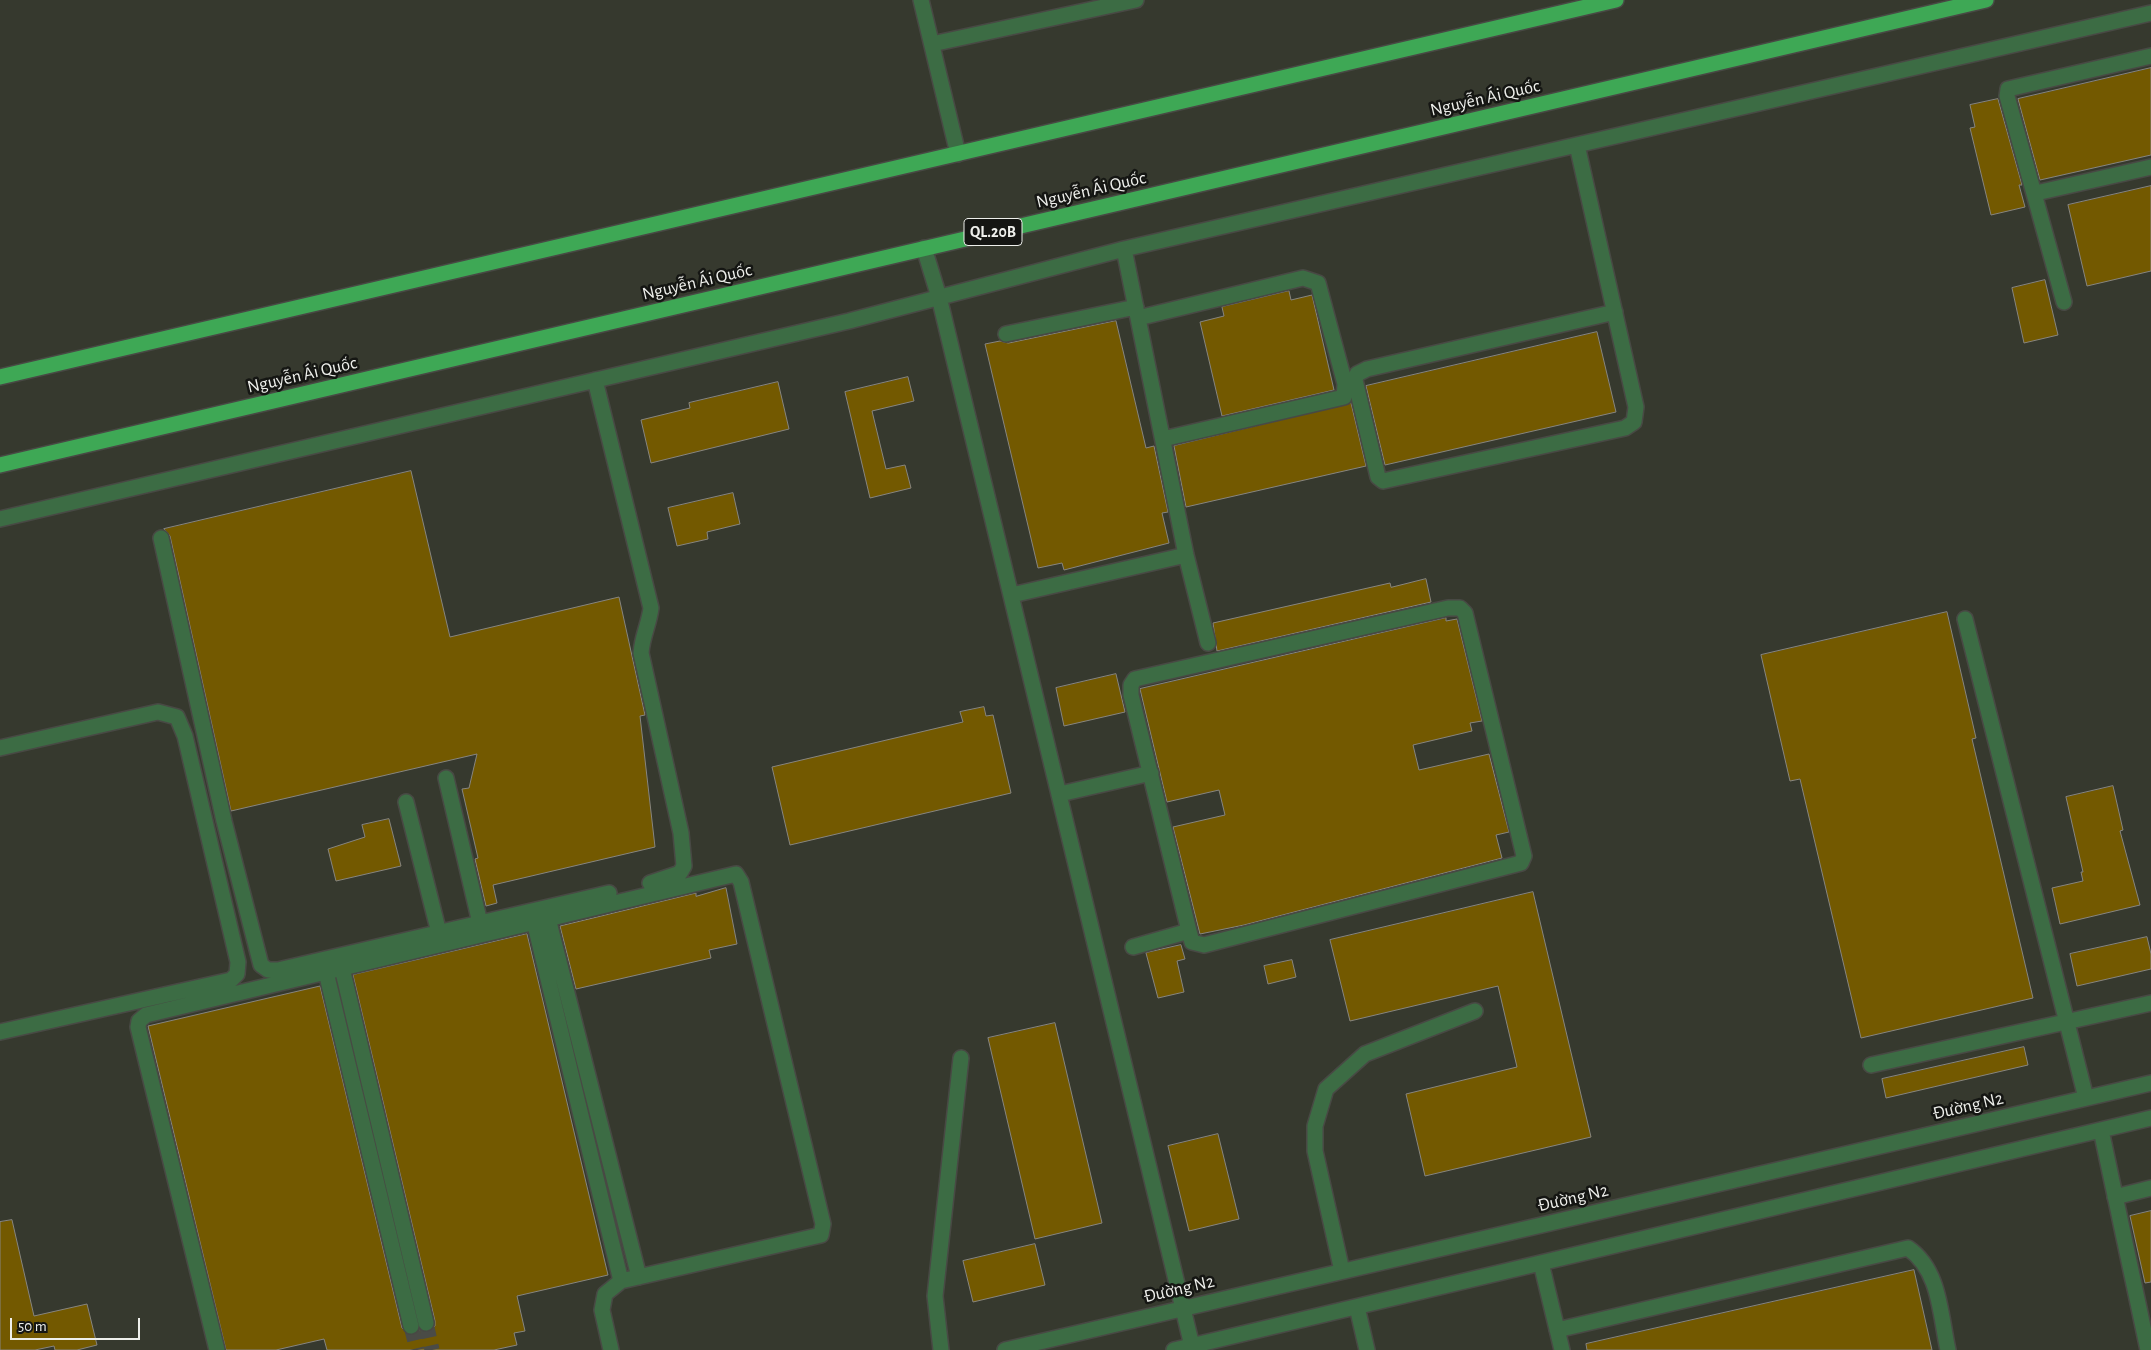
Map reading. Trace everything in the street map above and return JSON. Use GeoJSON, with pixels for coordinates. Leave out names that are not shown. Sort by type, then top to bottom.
{"type":"FeatureCollection","features":[{"type":"Feature","properties":{"kind":"main road"},"geometry":{"type":"LineString","coordinates":[[0,377],[1616,0]]}},
{"type":"Feature","properties":{"kind":"main road","name":"Nguyễn Ái Quốc"},"geometry":{"type":"LineString","coordinates":[[0,465],[1986,0]]}},
{"type":"Feature","properties":{"kind":"street"},"geometry":{"type":"LineString","coordinates":[[921,0],[958,154]]}},
{"type":"Feature","properties":{"kind":"street"},"geometry":{"type":"LineString","coordinates":[[932,44],[1136,0]]}},
{"type":"Feature","properties":{"kind":"street"},"geometry":{"type":"LineString","coordinates":[[0,519],[849,321],[1124,249],[2151,12]]}},
{"type":"Feature","properties":{"kind":"street"},"geometry":{"type":"LineString","coordinates":[[2064,302],[2036,192],[2008,96],[2008,89],[2151,56]]}},
{"type":"Feature","properties":{"kind":"street"},"geometry":{"type":"LineString","coordinates":[[1578,145],[1615,312],[1636,407],[1634,422],[1625,428],[1383,481],[1378,477],[1355,380],[1357,374],[1366,368],[1615,312]]}},
{"type":"Feature","properties":{"kind":"street"},"geometry":{"type":"LineString","coordinates":[[2036,192],[2151,167]]}},
{"type":"Feature","properties":{"kind":"street"},"geometry":{"type":"LineString","coordinates":[[924,248],[939,297],[1012,595],[1192,1346]]}},
{"type":"Feature","properties":{"kind":"street"},"geometry":{"type":"LineString","coordinates":[[1124,249],[1186,555],[1208,643]]}},
{"type":"Feature","properties":{"kind":"street"},"geometry":{"type":"LineString","coordinates":[[1006,334],[1137,313],[1303,278],[1318,283],[1345,384],[1344,397],[1163,439]]}},
{"type":"Feature","properties":{"kind":"street"},"geometry":{"type":"LineString","coordinates":[[161,538],[224,821],[261,965],[268,970],[278,970],[667,880],[680,873],[684,866],[680,834],[641,653],[641,641],[649,622],[651,608],[595,380]]}},
{"type":"Feature","properties":{"kind":"street"},"geometry":{"type":"LineString","coordinates":[[1012,595],[1186,555]]}},
{"type":"Feature","properties":{"kind":"street"},"geometry":{"type":"LineString","coordinates":[[1448,608],[1460,608],[1466,613],[1524,856],[1521,863],[1204,945],[1192,942],[1189,932],[1131,695],[1131,685],[1135,679],[1448,608]]}},
{"type":"Feature","properties":{"kind":"street"},"geometry":{"type":"LineString","coordinates":[[1965,619],[2086,1098]]}},
{"type":"Feature","properties":{"kind":"street"},"geometry":{"type":"LineString","coordinates":[[0,748],[158,712],[176,717],[185,736],[238,962],[238,974],[231,980],[0,1032]]}},
{"type":"Feature","properties":{"kind":"street"},"geometry":{"type":"LineString","coordinates":[[1060,794],[1151,773]]}},
{"type":"Feature","properties":{"kind":"street"},"geometry":{"type":"LineString","coordinates":[[446,778],[480,923]]}},
{"type":"Feature","properties":{"kind":"street"},"geometry":{"type":"LineString","coordinates":[[406,802],[439,933]]}},
{"type":"Feature","properties":{"kind":"street"},"geometry":{"type":"LineString","coordinates":[[217,1350],[138,1027],[139,1021],[146,1015],[736,874],[742,882],[823,1224],[821,1235],[621,1281],[605,1294],[603,1302],[602,1310],[607,1349]]}},
{"type":"Feature","properties":{"kind":"street"},"geometry":{"type":"LineString","coordinates":[[541,920],[571,1008],[639,1277]]}},
{"type":"Feature","properties":{"kind":"street"},"geometry":{"type":"LineString","coordinates":[[541,920],[556,1012],[621,1281]]}},
{"type":"Feature","properties":{"kind":"street"},"geometry":{"type":"LineString","coordinates":[[1133,947],[1189,932]]}},
{"type":"Feature","properties":{"kind":"street"},"geometry":{"type":"LineString","coordinates":[[326,972],[374,1170],[418,1324],[389,1166],[342,968]]}},
{"type":"Feature","properties":{"kind":"street"},"geometry":{"type":"LineString","coordinates":[[1871,1065],[2151,1003]]}},
{"type":"Feature","properties":{"kind":"street"},"geometry":{"type":"LineString","coordinates":[[556,1012],[571,1008]]}},
{"type":"Feature","properties":{"kind":"street"},"geometry":{"type":"LineString","coordinates":[[1342,1271],[1315,1151],[1315,1126],[1326,1088],[1365,1054],[1474,1011]]}},
{"type":"Feature","properties":{"kind":"street"},"geometry":{"type":"LineString","coordinates":[[941,1350],[934,1296],[961,1058]]}},
{"type":"Feature","properties":{"kind":"street","name":"Đường N2"},"geometry":{"type":"LineString","coordinates":[[1005,1350],[2151,1083]]}},
{"type":"Feature","properties":{"kind":"street"},"geometry":{"type":"LineString","coordinates":[[581,1117],[598,1112]]}},
{"type":"Feature","properties":{"kind":"street"},"geometry":{"type":"LineString","coordinates":[[1174,1350],[2151,1118]]}},
{"type":"Feature","properties":{"kind":"street"},"geometry":{"type":"LineString","coordinates":[[2101,1130],[2148,1350]]}},
{"type":"Feature","properties":{"kind":"street"},"geometry":{"type":"LineString","coordinates":[[374,1170],[389,1166]]}},
{"type":"Feature","properties":{"kind":"street"},"geometry":{"type":"LineString","coordinates":[[2115,1197],[2151,1188]]}},
{"type":"Feature","properties":{"kind":"street"},"geometry":{"type":"LineString","coordinates":[[1557,1330],[1908,1248],[1920,1256],[1932,1274],[1948,1350]]}},
{"type":"Feature","properties":{"kind":"street"},"geometry":{"type":"LineString","coordinates":[[1541,1263],[1562,1350]]}},
{"type":"Feature","properties":{"kind":"street"},"geometry":{"type":"LineString","coordinates":[[1358,1307],[1367,1350]]}},
{"type":"Feature","properties":{"kind":"shaded area"},"geometry":{"type":"Polygon","coordinates":[[[0,0],[2151,0],[2151,1350],[0,1350],[0,0]]]}},
{"type":"Feature","properties":{"kind":"building"},"geometry":{"type":"Polygon","coordinates":[[[2151,68],[2151,155],[2040,180],[2018,99],[2151,68]]]}},
{"type":"Feature","properties":{"kind":"building"},"geometry":{"type":"Polygon","coordinates":[[[1998,99],[2022,185],[2019,185],[2025,207],[1991,215],[1970,128],[1975,127],[1970,105],[1998,99]]]}},
{"type":"Feature","properties":{"kind":"building"},"geometry":{"type":"Polygon","coordinates":[[[2151,186],[2151,271],[2087,286],[2068,205],[2151,186]]]}},
{"type":"Feature","properties":{"kind":"building"},"geometry":{"type":"Polygon","coordinates":[[[2045,280],[2058,335],[2024,343],[2012,288],[2045,280]]]}},
{"type":"Feature","properties":{"kind":"building"},"geometry":{"type":"Polygon","coordinates":[[[1289,291],[1291,300],[1312,295],[1334,390],[1222,416],[1200,322],[1224,316],[1222,307],[1289,291]]]}},
{"type":"Feature","properties":{"kind":"building"},"geometry":{"type":"Polygon","coordinates":[[[1116,321],[1146,448],[1154,446],[1168,512],[1162,513],[1169,543],[1064,570],[1062,563],[1038,568],[985,344],[1000,341],[1008,343],[1116,321]]]}},
{"type":"Feature","properties":{"kind":"building"},"geometry":{"type":"Polygon","coordinates":[[[1597,332],[1616,412],[1385,465],[1366,386],[1597,332]]]}},
{"type":"Feature","properties":{"kind":"building"},"geometry":{"type":"Polygon","coordinates":[[[908,377],[914,401],[872,411],[886,469],[905,465],[911,488],[870,498],[845,392],[908,377]]]}},
{"type":"Feature","properties":{"kind":"building"},"geometry":{"type":"Polygon","coordinates":[[[778,382],[789,429],[651,463],[641,420],[690,408],[689,403],[778,382]]]}},
{"type":"Feature","properties":{"kind":"building"},"geometry":{"type":"Polygon","coordinates":[[[1351,403],[1366,466],[1186,507],[1174,446],[1351,403]]]}},
{"type":"Feature","properties":{"kind":"building"},"geometry":{"type":"Polygon","coordinates":[[[411,471],[450,637],[619,597],[645,715],[640,716],[655,847],[493,885],[497,903],[486,906],[475,859],[478,858],[462,789],[469,788],[477,754],[231,811],[170,536],[164,529],[411,471]]]}},
{"type":"Feature","properties":{"kind":"building"},"geometry":{"type":"Polygon","coordinates":[[[733,493],[740,524],[707,532],[708,539],[677,546],[668,508],[733,493]]]}},
{"type":"Feature","properties":{"kind":"building"},"geometry":{"type":"Polygon","coordinates":[[[1426,579],[1431,602],[1217,651],[1213,623],[1390,583],[1391,587],[1426,579]]]}},
{"type":"Feature","properties":{"kind":"building"},"geometry":{"type":"Polygon","coordinates":[[[1947,612],[1976,738],[1972,739],[2033,998],[1861,1038],[1800,779],[1790,781],[1761,655],[1947,612]]]}},
{"type":"Feature","properties":{"kind":"building"},"geometry":{"type":"Polygon","coordinates":[[[1446,618],[1446,621],[1457,619],[1482,721],[1470,723],[1472,731],[1413,745],[1419,770],[1489,754],[1509,832],[1496,835],[1502,858],[1244,925],[1200,934],[1173,827],[1225,815],[1219,790],[1167,802],[1140,689],[1446,618]]]}},
{"type":"Feature","properties":{"kind":"building"},"geometry":{"type":"Polygon","coordinates":[[[1116,674],[1125,712],[1064,726],[1056,688],[1116,674]]]}},
{"type":"Feature","properties":{"kind":"building"},"geometry":{"type":"Polygon","coordinates":[[[984,707],[986,716],[993,715],[1011,793],[790,845],[772,767],[963,722],[960,712],[984,707]]]}},
{"type":"Feature","properties":{"kind":"building"},"geometry":{"type":"Polygon","coordinates":[[[2113,786],[2123,830],[2120,831],[2140,905],[2060,924],[2052,888],[2083,881],[2081,872],[2083,872],[2066,797],[2113,786]]]}},
{"type":"Feature","properties":{"kind":"building"},"geometry":{"type":"Polygon","coordinates":[[[389,819],[401,866],[336,881],[328,849],[365,837],[362,825],[389,819]]]}},
{"type":"Feature","properties":{"kind":"building"},"geometry":{"type":"Polygon","coordinates":[[[726,888],[737,944],[709,950],[711,958],[576,989],[560,926],[696,893],[696,896],[726,888]]]}},
{"type":"Feature","properties":{"kind":"building"},"geometry":{"type":"Polygon","coordinates":[[[1533,892],[1591,1137],[1425,1176],[1406,1094],[1517,1067],[1498,986],[1350,1021],[1330,940],[1533,892]]]}},
{"type":"Feature","properties":{"kind":"building"},"geometry":{"type":"Polygon","coordinates":[[[527,934],[608,1275],[517,1296],[525,1331],[514,1333],[517,1345],[494,1350],[327,1350],[324,1339],[276,1350],[226,1350],[148,1026],[320,986],[402,1328],[409,1335],[414,1335],[419,1330],[429,1332],[435,1326],[435,1321],[353,975],[527,934]]]}},
{"type":"Feature","properties":{"kind":"building"},"geometry":{"type":"Polygon","coordinates":[[[2147,937],[2151,954],[2151,969],[2077,986],[2070,954],[2147,937]]]}},
{"type":"Feature","properties":{"kind":"building"},"geometry":{"type":"Polygon","coordinates":[[[1181,945],[1185,959],[1177,961],[1184,992],[1158,998],[1146,953],[1181,945]]]}},
{"type":"Feature","properties":{"kind":"building"},"geometry":{"type":"Polygon","coordinates":[[[1292,960],[1296,977],[1268,984],[1264,966],[1292,960]]]}},
{"type":"Feature","properties":{"kind":"building"},"geometry":{"type":"Polygon","coordinates":[[[1055,1023],[1102,1223],[1035,1239],[988,1038],[1055,1023]]]}},
{"type":"Feature","properties":{"kind":"building"},"geometry":{"type":"Polygon","coordinates":[[[2024,1047],[2028,1065],[1886,1098],[1882,1079],[2024,1047]]]}},
{"type":"Feature","properties":{"kind":"building"},"geometry":{"type":"Polygon","coordinates":[[[1218,1134],[1239,1219],[1189,1231],[1168,1146],[1218,1134]]]}},
{"type":"Feature","properties":{"kind":"building"},"geometry":{"type":"Polygon","coordinates":[[[2151,1211],[2151,1282],[2145,1283],[2130,1216],[2151,1211]]]}},
{"type":"Feature","properties":{"kind":"building"},"geometry":{"type":"Polygon","coordinates":[[[12,1220],[34,1316],[87,1304],[97,1345],[77,1350],[55,1350],[54,1346],[35,1350],[0,1350],[0,1222],[12,1220]]]}},
{"type":"Feature","properties":{"kind":"building"},"geometry":{"type":"Polygon","coordinates":[[[1035,1244],[1045,1285],[973,1302],[963,1261],[1035,1244]]]}},
{"type":"Feature","properties":{"kind":"building"},"geometry":{"type":"Polygon","coordinates":[[[1914,1270],[1932,1350],[1587,1350],[1586,1344],[1914,1270]]]}},
{"type":"Feature","properties":{"kind":"tunnel"},"geometry":{"type":"LineString","coordinates":[[426,1323],[432,1350]]}},
{"type":"Feature","properties":{"kind":"tunnel"},"geometry":{"type":"LineString","coordinates":[[411,1326],[417,1350]]}}]}
